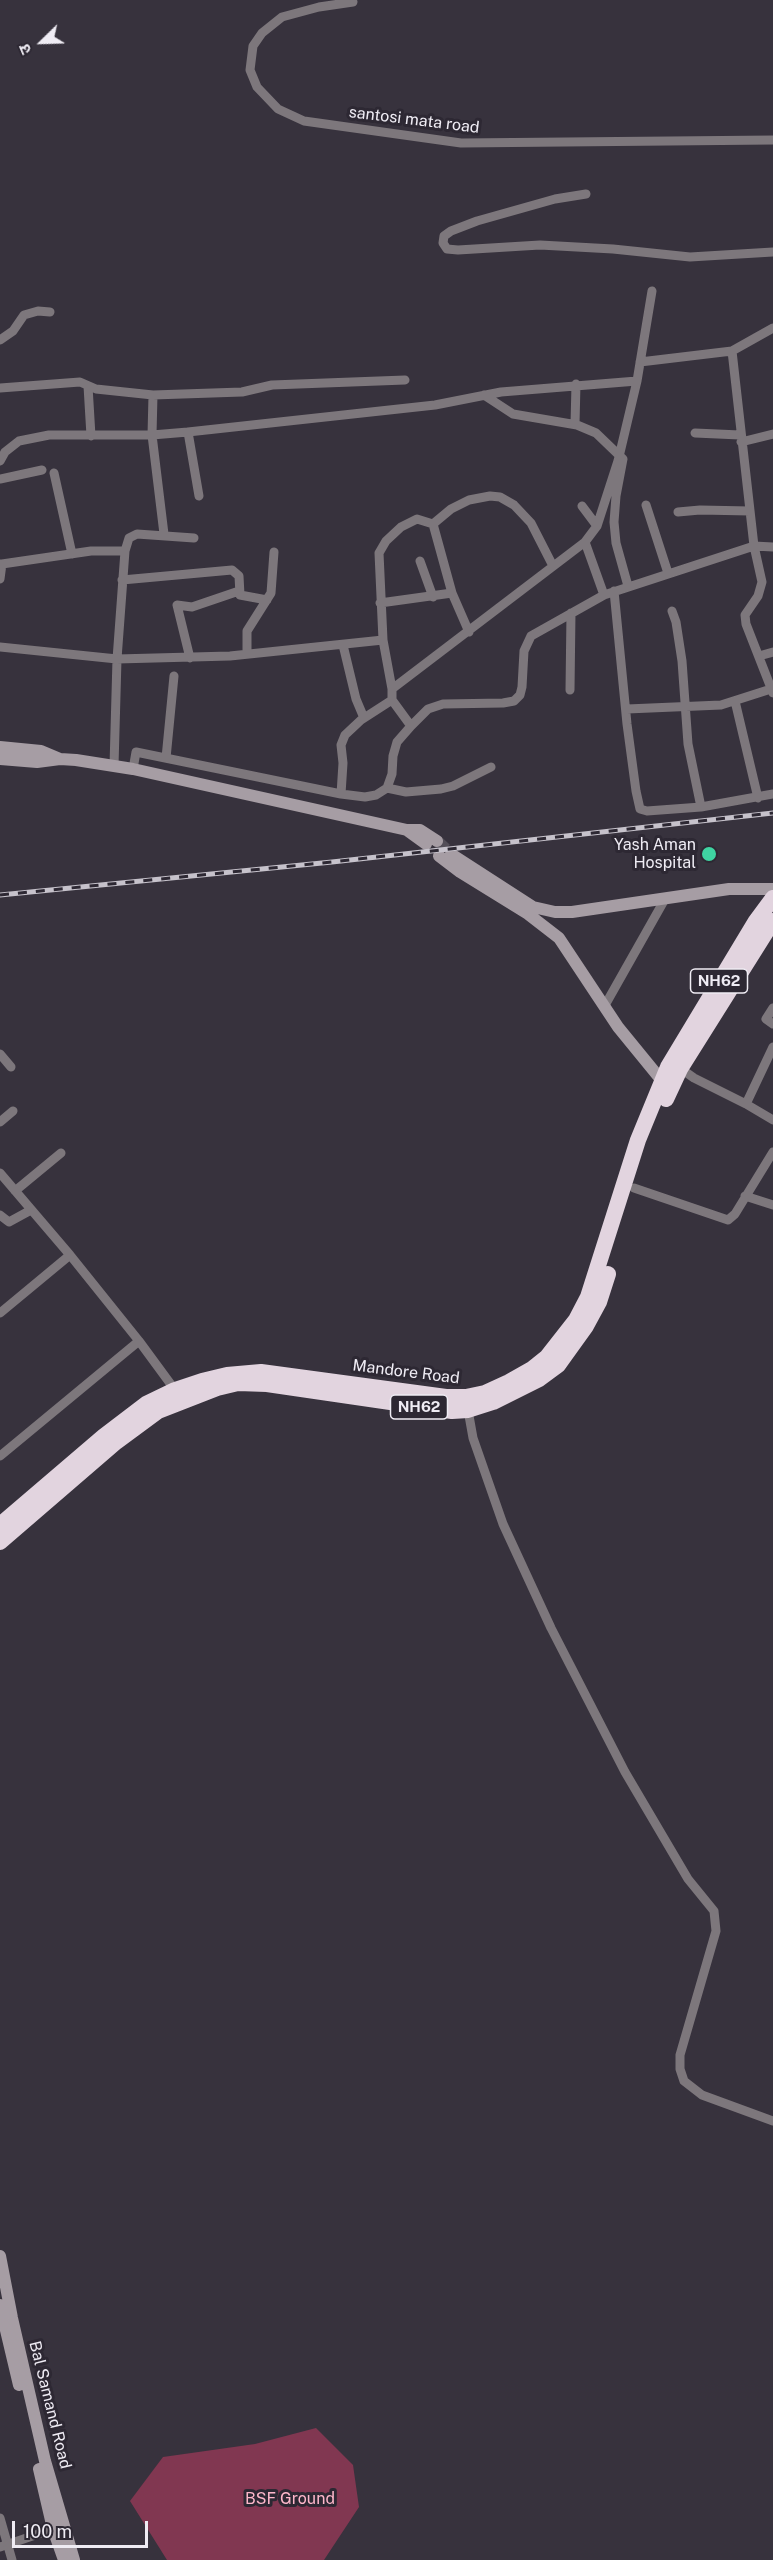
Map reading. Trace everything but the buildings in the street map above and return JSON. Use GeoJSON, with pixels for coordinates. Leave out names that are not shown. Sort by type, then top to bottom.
{"type":"FeatureCollection","features":[{"type":"Feature","properties":{"kind":"highway","name":"Mandore Road"},"geometry":{"type":"LineString","coordinates":[[0,1525],[104,1436],[146,1404],[175,1390],[227,1375],[261,1372],[446,1397],[466,1397],[493,1389],[532,1369],[548,1357],[561,1341],[588,1297],[638,1140],[675,1066],[756,921],[773,898]]}},
{"type":"Feature","properties":{"kind":"highway","name":"Mandore Road"},"geometry":{"type":"LineString","coordinates":[[675,1066],[773,921]]}},
{"type":"Feature","properties":{"kind":"highway","name":"Mandore Road"},"geometry":{"type":"LineString","coordinates":[[0,1542],[116,1442],[158,1411],[217,1389],[238,1383],[267,1384],[452,1411],[468,1410],[493,1402],[539,1379],[558,1365],[599,1302],[666,1086]]}},
{"type":"Feature","properties":{"kind":"main road"},"geometry":{"type":"LineString","coordinates":[[0,747],[41,751],[60,759]]}},
{"type":"Feature","properties":{"kind":"main road"},"geometry":{"type":"LineString","coordinates":[[0,759],[37,762],[60,759],[114,765],[407,830],[431,843]]}},
{"type":"Feature","properties":{"kind":"main road"},"geometry":{"type":"LineString","coordinates":[[666,1086],[604,1007],[555,934],[528,914],[460,872],[445,855],[533,907],[548,912],[572,912],[729,889],[773,889]]}},
{"type":"Feature","properties":{"kind":"main road","name":"Bal Samand Road"},"geometry":{"type":"LineString","coordinates":[[0,2256],[45,2461],[75,2560]]}},
{"type":"Feature","properties":{"kind":"main road","name":"Bal Samand Road"},"geometry":{"type":"LineString","coordinates":[[0,2305],[54,2529],[64,2560]]}},
{"type":"Feature","properties":{"kind":"street","name":"santosi mata road"},"geometry":{"type":"LineString","coordinates":[[353,2],[319,7],[282,17],[262,33],[253,46],[250,70],[257,87],[278,109],[304,121],[461,143],[773,141]]}},
{"type":"Feature","properties":{"kind":"street"},"geometry":{"type":"LineString","coordinates":[[586,194],[477,221],[451,231],[444,236],[443,243],[447,249],[458,250],[540,245],[613,249],[690,257],[773,252]]}},
{"type":"Feature","properties":{"kind":"street"},"geometry":{"type":"LineString","coordinates":[[392,689],[585,542],[597,526],[619,456],[637,381],[652,291]]}},
{"type":"Feature","properties":{"kind":"street"},"geometry":{"type":"LineString","coordinates":[[0,340],[13,331],[24,315],[38,311],[50,312]]}},
{"type":"Feature","properties":{"kind":"street"},"geometry":{"type":"LineString","coordinates":[[640,362],[732,351],[773,328]]}},
{"type":"Feature","properties":{"kind":"street"},"geometry":{"type":"LineString","coordinates":[[627,709],[721,705],[771,686],[746,624],[745,615],[758,596],[762,582],[754,546],[740,438],[732,351]]}},
{"type":"Feature","properties":{"kind":"street"},"geometry":{"type":"LineString","coordinates":[[0,388],[80,382],[88,386],[153,395],[242,392],[272,386],[405,380]]}},
{"type":"Feature","properties":{"kind":"street"},"geometry":{"type":"LineString","coordinates":[[0,461],[5,452],[19,441],[49,435],[152,435],[188,432],[435,405],[484,395],[576,384],[637,381]]}},
{"type":"Feature","properties":{"kind":"street"},"geometry":{"type":"LineString","coordinates":[[575,424],[576,384]]}},
{"type":"Feature","properties":{"kind":"street"},"geometry":{"type":"LineString","coordinates":[[88,386],[91,435]]}},
{"type":"Feature","properties":{"kind":"street"},"geometry":{"type":"LineString","coordinates":[[153,395],[152,435],[164,534]]}},
{"type":"Feature","properties":{"kind":"street"},"geometry":{"type":"LineString","coordinates":[[484,395],[513,414],[575,424],[596,433],[623,459],[614,522],[616,543],[628,586]]}},
{"type":"Feature","properties":{"kind":"street"},"geometry":{"type":"LineString","coordinates":[[188,432],[199,496]]}},
{"type":"Feature","properties":{"kind":"street"},"geometry":{"type":"LineString","coordinates":[[695,433],[740,438],[773,434]]}},
{"type":"Feature","properties":{"kind":"street"},"geometry":{"type":"LineString","coordinates":[[0,479],[42,470]]}},
{"type":"Feature","properties":{"kind":"street"},"geometry":{"type":"LineString","coordinates":[[54,473],[72,554]]}},
{"type":"Feature","properties":{"kind":"street"},"geometry":{"type":"LineString","coordinates":[[434,524],[451,509],[469,500],[490,496],[500,497],[514,505],[531,523],[553,566]]}},
{"type":"Feature","properties":{"kind":"street"},"geometry":{"type":"LineString","coordinates":[[646,505],[668,573]]}},
{"type":"Feature","properties":{"kind":"street"},"geometry":{"type":"LineString","coordinates":[[582,506],[597,526]]}},
{"type":"Feature","properties":{"kind":"street"},"geometry":{"type":"LineString","coordinates":[[678,512],[750,511]]}},
{"type":"Feature","properties":{"kind":"street"},"geometry":{"type":"LineString","coordinates":[[411,726],[392,700],[383,640],[378,565],[382,546],[401,527],[411,521],[422,519],[434,524]]}},
{"type":"Feature","properties":{"kind":"street"},"geometry":{"type":"LineString","coordinates":[[434,524],[452,593],[469,632]]}},
{"type":"Feature","properties":{"kind":"street"},"geometry":{"type":"LineString","coordinates":[[114,765],[117,658],[125,551],[132,535],[164,534],[194,538]]}},
{"type":"Feature","properties":{"kind":"street"},"geometry":{"type":"LineString","coordinates":[[585,542],[604,595]]}},
{"type":"Feature","properties":{"kind":"street"},"geometry":{"type":"LineString","coordinates":[[387,788],[397,742],[428,709],[443,704],[503,703],[514,701],[520,695],[524,651],[526,642],[531,636],[614,591],[754,546],[773,547]]}},
{"type":"Feature","properties":{"kind":"street"},"geometry":{"type":"LineString","coordinates":[[0,579],[1,564],[91,551],[125,551]]}},
{"type":"Feature","properties":{"kind":"street"},"geometry":{"type":"LineString","coordinates":[[247,654],[247,631],[253,618],[271,593],[274,552]]}},
{"type":"Feature","properties":{"kind":"street"},"geometry":{"type":"LineString","coordinates":[[420,561],[433,597]]}},
{"type":"Feature","properties":{"kind":"street"},"geometry":{"type":"LineString","coordinates":[[122,580],[232,570],[239,576],[239,591],[243,597],[267,600]]}},
{"type":"Feature","properties":{"kind":"street"},"geometry":{"type":"LineString","coordinates":[[762,582],[773,577]]}},
{"type":"Feature","properties":{"kind":"street"},"geometry":{"type":"LineString","coordinates":[[190,658],[177,605],[192,607],[239,591]]}},
{"type":"Feature","properties":{"kind":"street"},"geometry":{"type":"LineString","coordinates":[[614,591],[636,791],[640,809],[647,811],[701,807],[773,795]]}},
{"type":"Feature","properties":{"kind":"street"},"geometry":{"type":"LineString","coordinates":[[380,603],[452,593]]}},
{"type":"Feature","properties":{"kind":"street"},"geometry":{"type":"LineString","coordinates":[[672,611],[682,661],[684,706],[701,807]]}},
{"type":"Feature","properties":{"kind":"street"},"geometry":{"type":"LineString","coordinates":[[570,690],[571,613]]}},
{"type":"Feature","properties":{"kind":"street"},"geometry":{"type":"LineString","coordinates":[[0,647],[117,658],[190,658],[383,640]]}},
{"type":"Feature","properties":{"kind":"street"},"geometry":{"type":"LineString","coordinates":[[343,645],[356,699],[364,718]]}},
{"type":"Feature","properties":{"kind":"street"},"geometry":{"type":"LineString","coordinates":[[759,656],[773,652]]}},
{"type":"Feature","properties":{"kind":"street"},"geometry":{"type":"LineString","coordinates":[[166,758],[174,676]]}},
{"type":"Feature","properties":{"kind":"street"},"geometry":{"type":"LineString","coordinates":[[341,794],[343,763],[341,745],[345,735],[364,718],[392,700]]}},
{"type":"Feature","properties":{"kind":"street"},"geometry":{"type":"LineString","coordinates":[[735,701],[758,798]]}},
{"type":"Feature","properties":{"kind":"street"},"geometry":{"type":"LineString","coordinates":[[133,769],[136,752],[365,797],[376,795],[387,788],[406,792],[441,789],[453,786],[490,767]]}},
{"type":"Feature","properties":{"kind":"street"},"geometry":{"type":"LineString","coordinates":[[604,1007],[665,899]]}},
{"type":"Feature","properties":{"kind":"street"},"geometry":{"type":"LineString","coordinates":[[773,1008],[766,1019],[773,1024]]}},
{"type":"Feature","properties":{"kind":"street"},"geometry":{"type":"LineString","coordinates":[[746,1104],[773,1047]]}},
{"type":"Feature","properties":{"kind":"street"},"geometry":{"type":"LineString","coordinates":[[0,1054],[11,1067]]}},
{"type":"Feature","properties":{"kind":"street"},"geometry":{"type":"LineString","coordinates":[[675,1066],[773,1119]]}},
{"type":"Feature","properties":{"kind":"street"},"geometry":{"type":"LineString","coordinates":[[0,1122],[13,1111]]}},
{"type":"Feature","properties":{"kind":"street"},"geometry":{"type":"LineString","coordinates":[[634,1188],[729,1220],[773,1152]]}},
{"type":"Feature","properties":{"kind":"street"},"geometry":{"type":"LineString","coordinates":[[15,1191],[61,1153]]}},
{"type":"Feature","properties":{"kind":"street"},"geometry":{"type":"LineString","coordinates":[[0,1173],[70,1255],[175,1390]]}},
{"type":"Feature","properties":{"kind":"street"},"geometry":{"type":"LineString","coordinates":[[745,1196],[773,1205]]}},
{"type":"Feature","properties":{"kind":"street"},"geometry":{"type":"LineString","coordinates":[[0,1215],[9,1222],[32,1210]]}},
{"type":"Feature","properties":{"kind":"street"},"geometry":{"type":"LineString","coordinates":[[2,1308],[70,1255]]}},
{"type":"Feature","properties":{"kind":"street"},"geometry":{"type":"LineString","coordinates":[[0,1456],[139,1341]]}},
{"type":"Feature","properties":{"kind":"street"},"geometry":{"type":"LineString","coordinates":[[468,1410],[473,1438],[502,1524],[551,1628],[625,1772],[688,1879],[714,1911],[716,1931],[680,2055],[680,2069],[684,2081],[702,2095],[773,2121]]}},
{"type":"Feature","properties":{"kind":"street"},"geometry":{"type":"LineString","coordinates":[[0,2518],[4,2545],[12,2560]]}},
{"type":"Feature","properties":{"kind":"street"},"geometry":{"type":"LineString","coordinates":[[4,2545],[54,2529]]}},
{"type":"Feature","properties":{"kind":"green space","name":"BSF Ground"},"geometry":{"type":"Polygon","coordinates":[[[316,2428],[353,2465],[359,2507],[324,2560],[167,2560],[130,2501],[163,2457],[255,2444],[316,2428]]]}},
{"type":"Feature","properties":{"kind":"tunnel"},"geometry":{"type":"LineString","coordinates":[[437,841],[451,854]]}},
{"type":"Feature","properties":{"kind":"railway"},"geometry":{"type":"LineString","coordinates":[[0,895],[332,862],[773,813]]}},
{"type":"Feature","properties":{"kind":"place","name":"Yash Aman Hospital"},"geometry":{"type":"Point","coordinates":[709,854]}}]}
